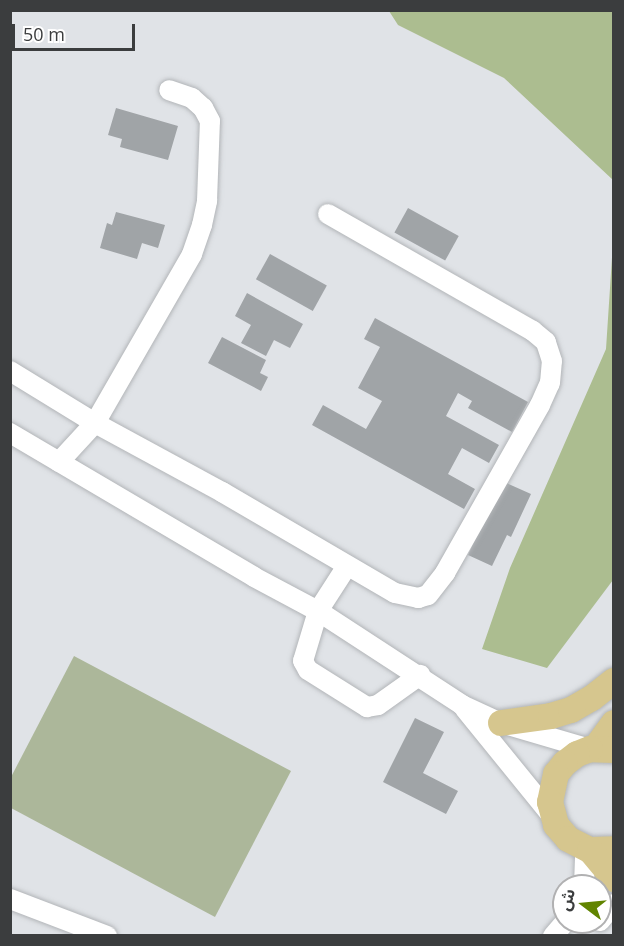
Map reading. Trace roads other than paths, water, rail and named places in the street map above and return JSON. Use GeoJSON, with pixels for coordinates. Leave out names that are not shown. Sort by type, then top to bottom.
{"type":"FeatureCollection","features":[{"type":"Feature","properties":{"kind":"main road"},"geometry":{"type":"LineString","coordinates":[[501,723],[551,716],[571,710],[614,681]]}},
{"type":"Feature","properties":{"kind":"main road"},"geometry":{"type":"LineString","coordinates":[[614,723],[600,750],[577,754],[556,774],[549,802],[552,816],[561,832],[596,849],[614,879]]}},
{"type":"Feature","properties":{"kind":"street"},"geometry":{"type":"LineString","coordinates":[[59,462],[95,423],[192,254],[202,225],[207,201],[210,121],[203,108],[192,98],[169,90]]}},
{"type":"Feature","properties":{"kind":"street"},"geometry":{"type":"LineString","coordinates":[[10,371],[95,423],[222,492],[347,566],[406,597],[428,595],[445,573],[540,405],[550,383],[552,361],[546,342],[532,331],[328,214]]}},
{"type":"Feature","properties":{"kind":"street"},"geometry":{"type":"LineString","coordinates":[[10,433],[254,577],[318,612],[420,675],[462,705],[501,723],[600,750]]}},
{"type":"Feature","properties":{"kind":"street"},"geometry":{"type":"LineString","coordinates":[[347,566],[318,612],[303,662],[316,677],[367,707],[378,705],[420,675]]}},
{"type":"Feature","properties":{"kind":"street"},"geometry":{"type":"LineString","coordinates":[[462,705],[552,816]]}},
{"type":"Feature","properties":{"kind":"street"},"geometry":{"type":"LineString","coordinates":[[588,874],[596,849]]}},
{"type":"Feature","properties":{"kind":"street"},"geometry":{"type":"LineString","coordinates":[[10,899],[107,936]]}}]}
